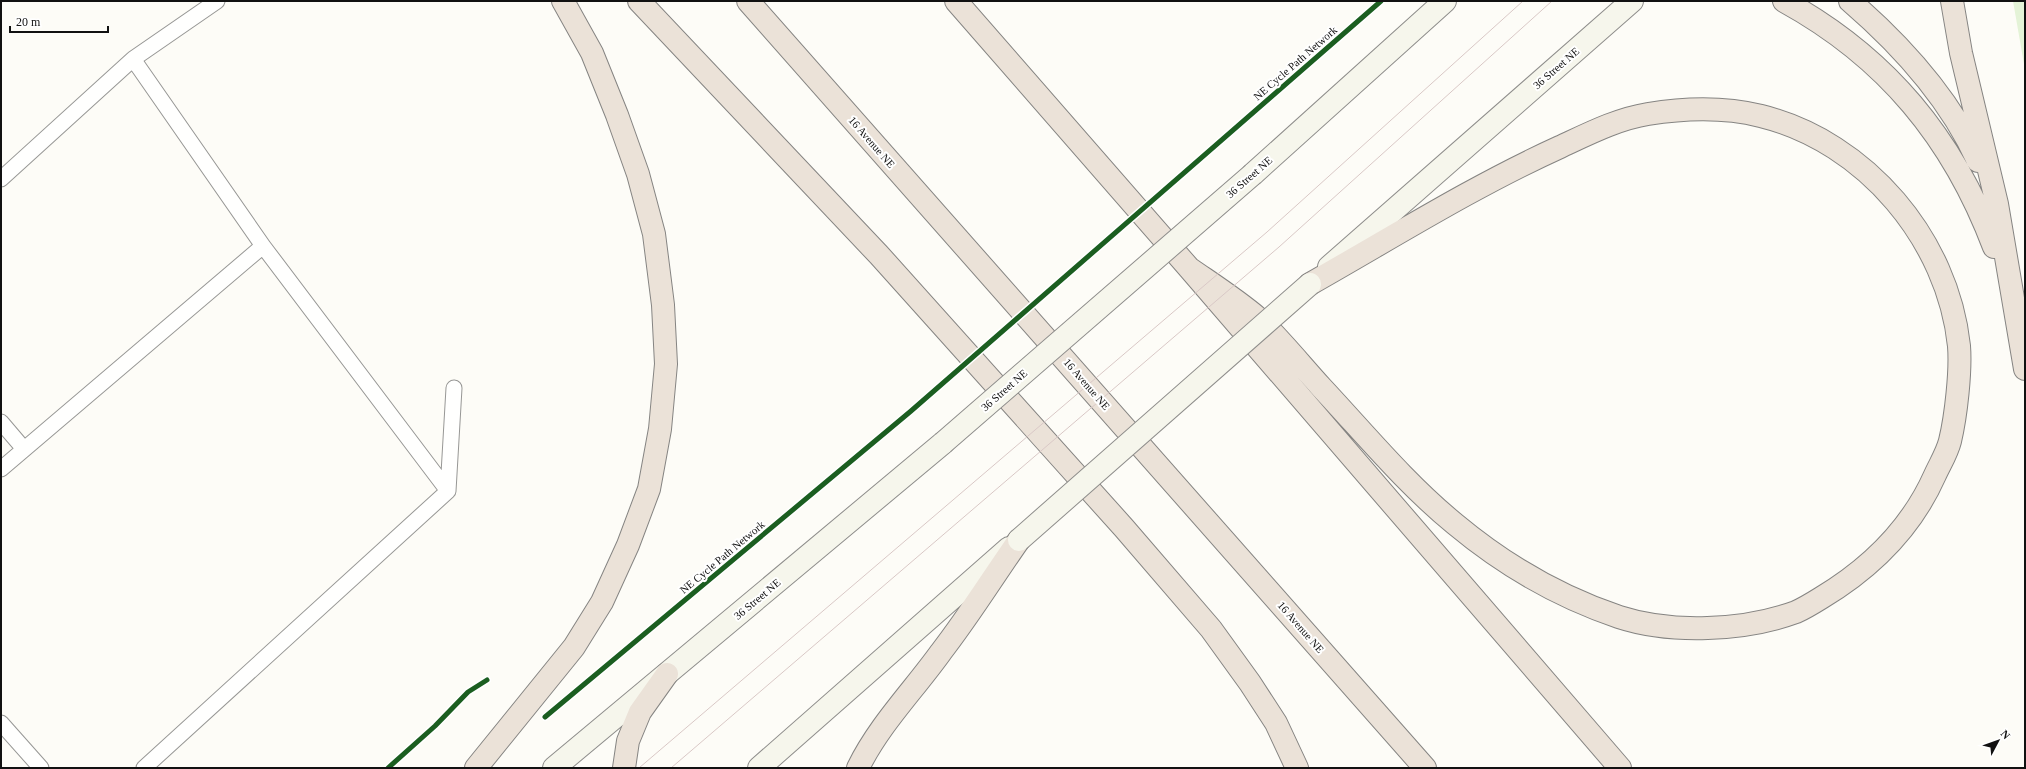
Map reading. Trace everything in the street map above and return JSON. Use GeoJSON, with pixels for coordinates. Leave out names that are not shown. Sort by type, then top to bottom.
{"type":"FeatureCollection","features":[{"type":"Feature","properties":{"kind":"highway"},"geometry":{"type":"LineString","coordinates":[[476,768],[574,648],[602,602],[628,545],[649,489],[660,429],[666,364],[663,305],[654,234],[638,174],[617,115],[592,53],[563,1]]}},
{"type":"Feature","properties":{"kind":"highway"},"geometry":{"type":"LineString","coordinates":[[639,1],[879,255],[1124,528],[1206,623],[1250,683],[1276,723],[1297,768]]}},
{"type":"Feature","properties":{"kind":"highway","name":"16 Avenue NE"},"geometry":{"type":"LineString","coordinates":[[748,1],[1425,768]]}},
{"type":"Feature","properties":{"kind":"highway"},"geometry":{"type":"LineString","coordinates":[[956,1],[1189,268],[1620,768]]}},
{"type":"Feature","properties":{"kind":"highway"},"geometry":{"type":"LineString","coordinates":[[1784,1],[1841,36],[1880,70],[1910,102],[1936,134],[1958,167],[1980,209],[2010,287]]}},
{"type":"Feature","properties":{"kind":"highway"},"geometry":{"type":"LineString","coordinates":[[1850,1],[1869,17],[1901,50],[1934,90],[1967,137],[1997,204]]}},
{"type":"Feature","properties":{"kind":"highway"},"geometry":{"type":"LineString","coordinates":[[1952,1],[1961,54],[1997,204],[2025,369]]}},
{"type":"Feature","properties":{"kind":"highway"},"geometry":{"type":"LineString","coordinates":[[1189,268],[1257,317],[1408,480],[1452,522],[1489,551],[1536,580],[1579,601],[1624,618],[1669,626],[1710,629],[1755,623],[1799,611],[1841,586],[1876,559],[1908,524],[1930,486],[1949,444],[1956,401],[1959,350],[1952,307],[1935,261],[1909,217],[1878,182],[1846,154],[1804,131],[1763,116],[1726,110],[1684,110],[1643,115],[1606,126],[1522,164],[1310,284]]}},
{"type":"Feature","properties":{"kind":"highway"},"geometry":{"type":"LineString","coordinates":[[858,768],[867,750],[941,652],[1019,540]]}},
{"type":"Feature","properties":{"kind":"highway"},"geometry":{"type":"LineString","coordinates":[[624,768],[628,741],[640,712],[667,674]]}},
{"type":"Feature","properties":{"kind":"main road","name":"36 Street NE"},"geometry":{"type":"LineString","coordinates":[[554,768],[943,443],[1253,174],[1445,1]]}},
{"type":"Feature","properties":{"kind":"main road","name":"36 Street NE"},"geometry":{"type":"LineString","coordinates":[[759,768],[1632,1]]}},
{"type":"Feature","properties":{"kind":"lane"},"geometry":{"type":"LineString","coordinates":[[1,179],[133,59],[218,1]]}},
{"type":"Feature","properties":{"kind":"lane"},"geometry":{"type":"LineString","coordinates":[[133,59],[263,246],[448,491]]}},
{"type":"Feature","properties":{"kind":"lane"},"geometry":{"type":"LineString","coordinates":[[1,469],[263,246]]}},
{"type":"Feature","properties":{"kind":"lane"},"geometry":{"type":"LineString","coordinates":[[144,768],[448,491],[454,388]]}},
{"type":"Feature","properties":{"kind":"lane"},"geometry":{"type":"LineString","coordinates":[[1,422],[24,449]]}},
{"type":"Feature","properties":{"kind":"lane"},"geometry":{"type":"LineString","coordinates":[[1,723],[41,768]]}},
{"type":"Feature","properties":{"kind":"green space"},"geometry":{"type":"Polygon","coordinates":[[[2013,1],[2025,1],[2025,70],[2013,1]]]}},
{"type":"Feature","properties":{"kind":"tram line"},"geometry":{"type":"LineString","coordinates":[[639,768],[1267,232],[1523,1]]}},
{"type":"Feature","properties":{"kind":"tram line"},"geometry":{"type":"LineString","coordinates":[[671,768],[1279,247],[1552,1]]}},
{"type":"Feature","properties":{"kind":"cycle path","name":"NE Cycle Path Network"},"geometry":{"type":"LineString","coordinates":[[545,717],[911,411],[1381,1]]}},
{"type":"Feature","properties":{"kind":"cycle path"},"geometry":{"type":"LineString","coordinates":[[388,768],[435,726],[468,692],[487,680]]}}]}
